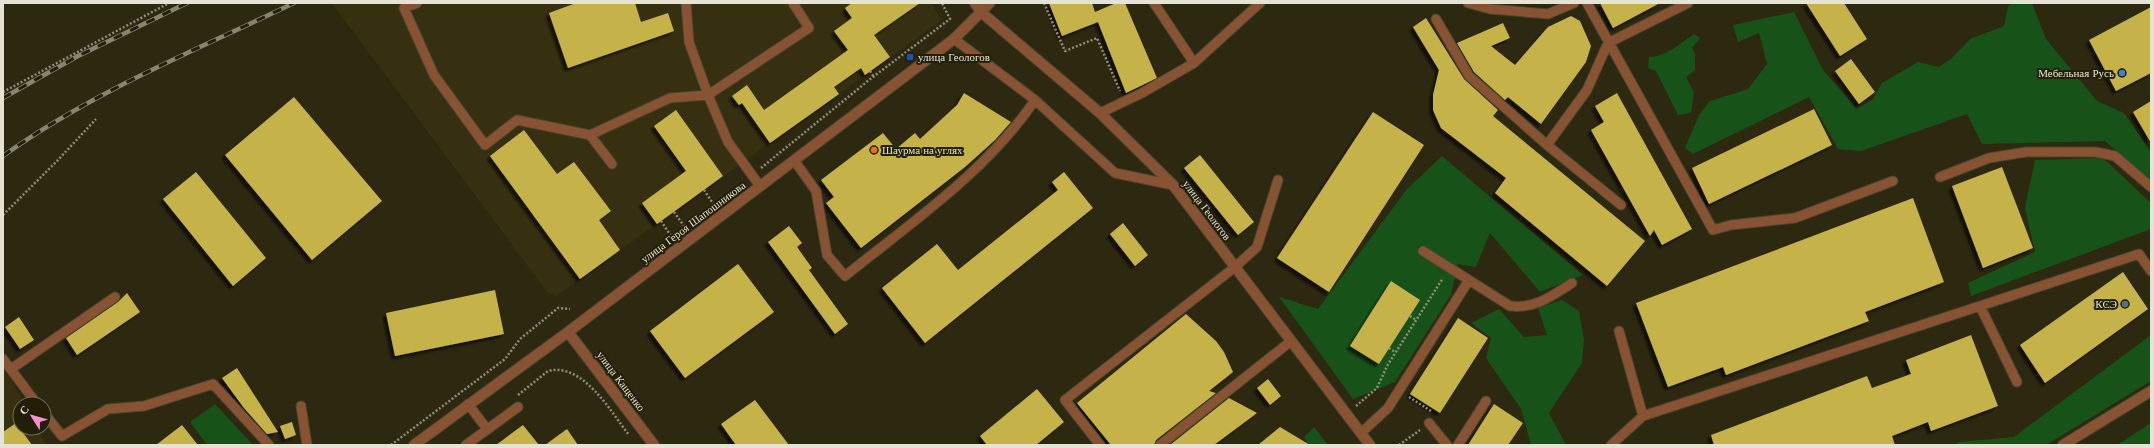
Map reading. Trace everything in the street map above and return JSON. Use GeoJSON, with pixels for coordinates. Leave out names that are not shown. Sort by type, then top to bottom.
{"type":"FeatureCollection","features":[{"type":"Feature","properties":{"kind":"street","name":"улица Геологов"},"geometry":{"type":"LineString","coordinates":[[975,3],[981,12],[1100,113],[1173,185],[1370,445]]}},
{"type":"Feature","properties":{"kind":"street","name":"улица Героя Шапошникова"},"geometry":{"type":"LineString","coordinates":[[414,445],[568,332],[954,39],[981,12]]}},
{"type":"Feature","properties":{"kind":"street","name":"улица Кащенко"},"geometry":{"type":"LineString","coordinates":[[568,332],[654,445]]}},
{"type":"Feature","properties":{"kind":"street"},"geometry":{"type":"LineString","coordinates":[[2063,445],[2151,390]]}},
{"type":"Feature","properties":{"kind":"lane"},"geometry":{"type":"LineString","coordinates":[[417,3],[404,8],[434,75],[485,144],[517,120],[590,135],[670,98],[708,95],[809,28],[793,3]]}},
{"type":"Feature","properties":{"kind":"lane"},"geometry":{"type":"LineString","coordinates":[[686,3],[688,42],[708,95],[728,142],[760,186]]}},
{"type":"Feature","properties":{"kind":"lane"},"geometry":{"type":"LineString","coordinates":[[981,12],[990,3]]}},
{"type":"Feature","properties":{"kind":"lane"},"geometry":{"type":"LineString","coordinates":[[1154,3],[1194,63]]}},
{"type":"Feature","properties":{"kind":"lane"},"geometry":{"type":"LineString","coordinates":[[1100,113],[1194,63],[1260,3]]}},
{"type":"Feature","properties":{"kind":"lane"},"geometry":{"type":"LineString","coordinates":[[1468,3],[1490,9],[1548,14],[1574,3]]}},
{"type":"Feature","properties":{"kind":"lane"},"geometry":{"type":"LineString","coordinates":[[1587,3],[1713,230],[1731,225],[1795,218],[1893,181]]}},
{"type":"Feature","properties":{"kind":"lane"},"geometry":{"type":"LineString","coordinates":[[1547,145],[1587,90],[1608,43],[1688,3]]}},
{"type":"Feature","properties":{"kind":"lane"},"geometry":{"type":"LineString","coordinates":[[1436,19],[1469,76],[1547,145],[1620,205]]}},
{"type":"Feature","properties":{"kind":"lane"},"geometry":{"type":"LineString","coordinates":[[954,39],[1035,100],[1115,173],[1173,185]]}},
{"type":"Feature","properties":{"kind":"lane"},"geometry":{"type":"LineString","coordinates":[[794,160],[816,191],[827,254],[845,276],[974,170],[1005,140],[1035,100]]}},
{"type":"Feature","properties":{"kind":"lane"},"geometry":{"type":"LineString","coordinates":[[590,135],[612,164]]}},
{"type":"Feature","properties":{"kind":"lane"},"geometry":{"type":"LineString","coordinates":[[1940,177],[1989,158],[2026,152],[2096,152],[2115,156],[2151,187]]}},
{"type":"Feature","properties":{"kind":"lane"},"geometry":{"type":"LineString","coordinates":[[1100,445],[1065,400],[1235,268],[1256,247],[1278,180]]}},
{"type":"Feature","properties":{"kind":"lane"},"geometry":{"type":"LineString","coordinates":[[1423,251],[1510,306],[1524,308],[1546,299],[1572,283]]}},
{"type":"Feature","properties":{"kind":"lane"},"geometry":{"type":"LineString","coordinates":[[1611,445],[1643,416],[2139,254],[2151,271]]}},
{"type":"Feature","properties":{"kind":"lane"},"geometry":{"type":"LineString","coordinates":[[1361,433],[1388,408],[1469,280]]}},
{"type":"Feature","properties":{"kind":"lane"},"geometry":{"type":"LineString","coordinates":[[10,369],[115,297]]}},
{"type":"Feature","properties":{"kind":"lane"},"geometry":{"type":"LineString","coordinates":[[1980,306],[2017,382]]}},
{"type":"Feature","properties":{"kind":"lane"},"geometry":{"type":"LineString","coordinates":[[1619,331],[1643,416]]}},
{"type":"Feature","properties":{"kind":"lane"},"geometry":{"type":"LineString","coordinates":[[1160,445],[1291,341]]}},
{"type":"Feature","properties":{"kind":"lane"},"geometry":{"type":"LineString","coordinates":[[3,359],[31,396]]}},
{"type":"Feature","properties":{"kind":"lane"},"geometry":{"type":"LineString","coordinates":[[52,423],[62,436],[108,409],[144,406],[213,384],[269,445]]}},
{"type":"Feature","properties":{"kind":"lane"},"geometry":{"type":"LineString","coordinates":[[1458,445],[1486,401]]}},
{"type":"Feature","properties":{"kind":"lane"},"geometry":{"type":"LineString","coordinates":[[468,404],[487,429]]}},
{"type":"Feature","properties":{"kind":"lane"},"geometry":{"type":"LineString","coordinates":[[301,406],[307,445]]}},
{"type":"Feature","properties":{"kind":"lane"},"geometry":{"type":"LineString","coordinates":[[466,445],[518,407]]}},
{"type":"Feature","properties":{"kind":"lane"},"geometry":{"type":"LineString","coordinates":[[1429,423],[1447,445]]}},
{"type":"Feature","properties":{"kind":"path"},"geometry":{"type":"LineString","coordinates":[[3,92],[169,3]]}},
{"type":"Feature","properties":{"kind":"path"},"geometry":{"type":"LineString","coordinates":[[752,177],[766,162],[950,19],[942,3]]}},
{"type":"Feature","properties":{"kind":"path"},"geometry":{"type":"LineString","coordinates":[[1044,3],[1065,51],[1097,38],[1124,101]]}},
{"type":"Feature","properties":{"kind":"path"},"geometry":{"type":"LineString","coordinates":[[870,71],[874,77]]}},
{"type":"Feature","properties":{"kind":"path"},"geometry":{"type":"LineString","coordinates":[[3,215],[58,160],[96,119]]}},
{"type":"Feature","properties":{"kind":"path"},"geometry":{"type":"LineString","coordinates":[[704,190],[714,204]]}},
{"type":"Feature","properties":{"kind":"path"},"geometry":{"type":"LineString","coordinates":[[674,212],[684,226]]}},
{"type":"Feature","properties":{"kind":"path"},"geometry":{"type":"LineString","coordinates":[[661,221],[671,236]]}},
{"type":"Feature","properties":{"kind":"path"},"geometry":{"type":"LineString","coordinates":[[1355,407],[1378,388],[1387,366],[1450,268]]}},
{"type":"Feature","properties":{"kind":"path"},"geometry":{"type":"LineString","coordinates":[[390,445],[505,359],[520,338],[558,308],[570,309]]}},
{"type":"Feature","properties":{"kind":"path"},"geometry":{"type":"LineString","coordinates":[[1410,316],[1416,320]]}},
{"type":"Feature","properties":{"kind":"path"},"geometry":{"type":"LineString","coordinates":[[1389,348],[1396,352]]}},
{"type":"Feature","properties":{"kind":"path"},"geometry":{"type":"LineString","coordinates":[[518,407],[517,396],[548,371],[554,370],[574,374],[582,379],[598,396],[632,439]]}},
{"type":"Feature","properties":{"kind":"path"},"geometry":{"type":"LineString","coordinates":[[1399,445],[1429,423],[1433,413],[1405,394]]}},
{"type":"Feature","properties":{"kind":"shaded area"},"geometry":{"type":"Polygon","coordinates":[[[332,3],[931,3],[942,20],[556,296],[548,293],[332,3]]]}},
{"type":"Feature","properties":{"kind":"shaded area"},"geometry":{"type":"Polygon","coordinates":[[[3,370],[20,396],[12,396],[12,436],[41,436],[46,445],[3,445],[3,370]]]}},
{"type":"Feature","properties":{"kind":"green space"},"geometry":{"type":"Polygon","coordinates":[[[2013,3],[2032,3],[2046,39],[2097,101],[2124,113],[2151,152],[2151,181],[2105,141],[1982,144],[1967,114],[1861,151],[1838,149],[1809,97],[1693,154],[1685,148],[1699,115],[1710,101],[1748,89],[1767,64],[1759,33],[1738,42],[1733,25],[1794,12],[1823,70],[1857,109],[1873,99],[1882,83],[1918,62],[1939,67],[1952,58],[1970,39],[2004,26],[2008,6],[2013,3]]]}},
{"type":"Feature","properties":{"kind":"green space"},"geometry":{"type":"Polygon","coordinates":[[[1694,34],[1700,38],[1692,48],[1695,54],[1695,70],[1686,77],[1694,92],[1691,113],[1678,115],[1656,71],[1648,68],[1649,57],[1668,52],[1694,34]]]}},
{"type":"Feature","properties":{"kind":"green space"},"geometry":{"type":"Polygon","coordinates":[[[1442,156],[1583,275],[1540,292],[1490,233],[1476,267],[1458,264],[1451,295],[1395,382],[1353,399],[1279,297],[1318,309],[1407,189],[1442,156]]]}},
{"type":"Feature","properties":{"kind":"green space"},"geometry":{"type":"Polygon","coordinates":[[[2103,158],[2151,203],[2151,229],[1971,296],[1968,283],[2035,252],[2025,208],[2035,160],[2103,158]]]}},
{"type":"Feature","properties":{"kind":"green space"},"geometry":{"type":"Polygon","coordinates":[[[1562,300],[1579,311],[1584,339],[1582,363],[1549,413],[1566,445],[1531,445],[1521,409],[1486,358],[1491,338],[1471,323],[1499,309],[1524,337],[1547,335],[1538,308],[1562,300]]]}},
{"type":"Feature","properties":{"kind":"green space"},"geometry":{"type":"Polygon","coordinates":[[[2151,335],[2151,381],[2046,445],[1954,445],[1959,442],[2014,437],[2151,335]]]}},
{"type":"Feature","properties":{"kind":"green space"},"geometry":{"type":"Polygon","coordinates":[[[215,404],[253,445],[207,445],[190,422],[215,404]]]}},
{"type":"Feature","properties":{"kind":"green space"},"geometry":{"type":"Polygon","coordinates":[[[2151,423],[2151,445],[2117,445],[2151,423]]]}},
{"type":"Feature","properties":{"kind":"green space"},"geometry":{"type":"Polygon","coordinates":[[[1314,427],[1328,445],[1308,445],[1304,437],[1314,427]]]}},
{"type":"Feature","properties":{"kind":"building"},"geometry":{"type":"Polygon","coordinates":[[[576,3],[635,3],[641,22],[668,13],[674,31],[568,68],[549,13],[576,3]]]}},
{"type":"Feature","properties":{"kind":"building"},"geometry":{"type":"Polygon","coordinates":[[[852,3],[920,3],[874,35],[890,57],[865,75],[861,68],[834,87],[839,94],[770,143],[742,103],[739,105],[732,96],[747,85],[764,110],[848,50],[834,31],[852,18],[845,8],[852,3]]]}},
{"type":"Feature","properties":{"kind":"building"},"geometry":{"type":"Polygon","coordinates":[[[1049,3],[1092,3],[1095,12],[1116,3],[1125,3],[1157,78],[1126,93],[1098,22],[1062,36],[1049,3]]]}},
{"type":"Feature","properties":{"kind":"building"},"geometry":{"type":"Polygon","coordinates":[[[1600,3],[1660,3],[1613,28],[1600,3]]]}},
{"type":"Feature","properties":{"kind":"building"},"geometry":{"type":"Polygon","coordinates":[[[1806,3],[1844,3],[1867,39],[1840,56],[1806,3]]]}},
{"type":"Feature","properties":{"kind":"building"},"geometry":{"type":"Polygon","coordinates":[[[2151,7],[2151,73],[2116,91],[2089,40],[2151,7]]]}},
{"type":"Feature","properties":{"kind":"building"},"geometry":{"type":"Polygon","coordinates":[[[1571,16],[1580,21],[1591,46],[1586,62],[1541,124],[1508,97],[1505,100],[1474,72],[1457,43],[1503,23],[1510,38],[1491,46],[1515,65],[1548,27],[1571,16]]]}},
{"type":"Feature","properties":{"kind":"building"},"geometry":{"type":"Polygon","coordinates":[[[1426,18],[1464,79],[1498,110],[1493,116],[1645,241],[1607,286],[1495,193],[1506,178],[1441,128],[1433,110],[1433,95],[1439,70],[1413,27],[1426,18]]]}},
{"type":"Feature","properties":{"kind":"building"},"geometry":{"type":"Polygon","coordinates":[[[1851,59],[1875,92],[1859,104],[1835,71],[1851,59]]]}},
{"type":"Feature","properties":{"kind":"building"},"geometry":{"type":"Polygon","coordinates":[[[964,93],[1011,122],[995,140],[965,167],[861,248],[826,203],[834,197],[821,180],[883,133],[896,149],[915,133],[920,139],[957,105],[964,93]]]}},
{"type":"Feature","properties":{"kind":"building"},"geometry":{"type":"Polygon","coordinates":[[[1617,93],[1692,229],[1662,245],[1654,230],[1650,236],[1591,130],[1604,122],[1595,106],[1617,93]]]}},
{"type":"Feature","properties":{"kind":"building"},"geometry":{"type":"Polygon","coordinates":[[[294,97],[382,201],[312,260],[225,155],[294,97]]]}},
{"type":"Feature","properties":{"kind":"building"},"geometry":{"type":"Polygon","coordinates":[[[2151,101],[2151,143],[2133,112],[2151,101]]]}},
{"type":"Feature","properties":{"kind":"building"},"geometry":{"type":"Polygon","coordinates":[[[1814,109],[1832,145],[1709,204],[1692,168],[1814,109]]]}},
{"type":"Feature","properties":{"kind":"building"},"geometry":{"type":"Polygon","coordinates":[[[676,110],[723,176],[657,224],[642,203],[686,171],[654,126],[676,110]]]}},
{"type":"Feature","properties":{"kind":"building"},"geometry":{"type":"Polygon","coordinates":[[[1373,112],[1424,145],[1329,292],[1277,258],[1373,112]]]}},
{"type":"Feature","properties":{"kind":"building"},"geometry":{"type":"Polygon","coordinates":[[[524,130],[557,174],[574,162],[611,211],[599,220],[620,250],[580,279],[490,156],[524,130]]]}},
{"type":"Feature","properties":{"kind":"building"},"geometry":{"type":"Polygon","coordinates":[[[1200,155],[1254,222],[1238,235],[1184,168],[1200,155]]]}},
{"type":"Feature","properties":{"kind":"building"},"geometry":{"type":"Polygon","coordinates":[[[2002,167],[2033,248],[1983,268],[1952,186],[2002,167]]]}},
{"type":"Feature","properties":{"kind":"building"},"geometry":{"type":"Polygon","coordinates":[[[196,172],[266,258],[233,286],[163,199],[196,172]]]}},
{"type":"Feature","properties":{"kind":"building"},"geometry":{"type":"Polygon","coordinates":[[[1064,172],[1093,208],[925,343],[882,288],[937,244],[958,270],[1058,190],[1052,182],[1064,172]]]}},
{"type":"Feature","properties":{"kind":"building"},"geometry":{"type":"Polygon","coordinates":[[[1913,198],[1944,282],[1865,312],[1869,321],[1726,375],[1723,367],[1668,387],[1636,303],[1913,198]]]}},
{"type":"Feature","properties":{"kind":"building"},"geometry":{"type":"Polygon","coordinates":[[[1123,223],[1148,255],[1135,266],[1110,234],[1123,223]]]}},
{"type":"Feature","properties":{"kind":"building"},"geometry":{"type":"Polygon","coordinates":[[[789,226],[802,243],[797,247],[812,268],[809,270],[848,324],[835,334],[768,242],[789,226]]]}},
{"type":"Feature","properties":{"kind":"building"},"geometry":{"type":"Polygon","coordinates":[[[738,264],[774,312],[685,378],[650,331],[738,264]]]}},
{"type":"Feature","properties":{"kind":"building"},"geometry":{"type":"Polygon","coordinates":[[[2123,272],[2148,309],[2045,383],[2020,345],[2123,272]]]}},
{"type":"Feature","properties":{"kind":"building"},"geometry":{"type":"Polygon","coordinates":[[[1391,281],[1420,300],[1379,364],[1350,346],[1391,281]]]}},
{"type":"Feature","properties":{"kind":"building"},"geometry":{"type":"Polygon","coordinates":[[[495,290],[504,334],[395,356],[386,313],[495,290]]]}},
{"type":"Feature","properties":{"kind":"building"},"geometry":{"type":"Polygon","coordinates":[[[127,293],[140,312],[77,355],[66,338],[118,302],[127,293]]]}},
{"type":"Feature","properties":{"kind":"building"},"geometry":{"type":"Polygon","coordinates":[[[1186,314],[1216,341],[1224,352],[1233,372],[1209,391],[1216,393],[1156,440],[1154,445],[1111,445],[1077,403],[1186,314]]]}},
{"type":"Feature","properties":{"kind":"building"},"geometry":{"type":"Polygon","coordinates":[[[19,317],[34,340],[20,349],[5,327],[19,317]]]}},
{"type":"Feature","properties":{"kind":"building"},"geometry":{"type":"Polygon","coordinates":[[[1458,318],[1488,338],[1440,413],[1410,394],[1458,318]]]}},
{"type":"Feature","properties":{"kind":"building"},"geometry":{"type":"Polygon","coordinates":[[[1971,335],[1998,406],[1931,431],[1928,422],[1892,436],[1895,445],[1714,445],[1711,435],[1867,376],[1872,388],[1911,374],[1906,360],[1971,335]]]}},
{"type":"Feature","properties":{"kind":"building"},"geometry":{"type":"Polygon","coordinates":[[[237,368],[278,432],[267,434],[244,408],[222,378],[237,368]]]}},
{"type":"Feature","properties":{"kind":"building"},"geometry":{"type":"Polygon","coordinates":[[[1268,379],[1281,396],[1270,405],[1257,388],[1268,379]]]}},
{"type":"Feature","properties":{"kind":"building"},"geometry":{"type":"Polygon","coordinates":[[[1037,389],[1064,422],[1036,445],[987,445],[980,436],[1037,389]]]}},
{"type":"Feature","properties":{"kind":"building"},"geometry":{"type":"Polygon","coordinates":[[[1229,398],[1257,413],[1214,445],[1170,445],[1229,398]]]}},
{"type":"Feature","properties":{"kind":"building"},"geometry":{"type":"Polygon","coordinates":[[[755,400],[789,445],[736,445],[721,424],[755,400]]]}},
{"type":"Feature","properties":{"kind":"building"},"geometry":{"type":"Polygon","coordinates":[[[1494,404],[1523,423],[1508,445],[1468,445],[1494,404]]]}},
{"type":"Feature","properties":{"kind":"building"},"geometry":{"type":"Polygon","coordinates":[[[292,422],[296,435],[285,439],[280,426],[292,422]]]}},
{"type":"Feature","properties":{"kind":"building"},"geometry":{"type":"Polygon","coordinates":[[[182,425],[198,445],[156,445],[182,425]]]}},
{"type":"Feature","properties":{"kind":"building"},"geometry":{"type":"Polygon","coordinates":[[[523,425],[539,445],[496,445],[523,425]]]}},
{"type":"Feature","properties":{"kind":"building"},"geometry":{"type":"Polygon","coordinates":[[[12,426],[12,436],[25,436],[32,445],[3,445],[3,432],[12,426]]]}},
{"type":"Feature","properties":{"kind":"building"},"geometry":{"type":"Polygon","coordinates":[[[1280,427],[1310,445],[1258,445],[1280,427]]]}},
{"type":"Feature","properties":{"kind":"building"},"geometry":{"type":"Polygon","coordinates":[[[567,429],[578,445],[545,445],[567,429]]]}},
{"type":"Feature","properties":{"kind":"railway"},"geometry":{"type":"LineString","coordinates":[[3,98],[78,56],[187,3]]}},
{"type":"Feature","properties":{"kind":"railway"},"geometry":{"type":"LineString","coordinates":[[3,156],[37,133],[108,92],[182,55],[294,3]]}},
{"type":"Feature","properties":{"kind":"place","name":"улица Геологов"},"geometry":{"type":"Point","coordinates":[910,57]}},
{"type":"Feature","properties":{"kind":"place","name":"Мебельная Русь"},"geometry":{"type":"Point","coordinates":[2122,73]}},
{"type":"Feature","properties":{"kind":"place","name":"Шаурма на углях"},"geometry":{"type":"Point","coordinates":[874,150]}},
{"type":"Feature","properties":{"kind":"place","name":"КСЭ"},"geometry":{"type":"Point","coordinates":[2125,304]}}]}
